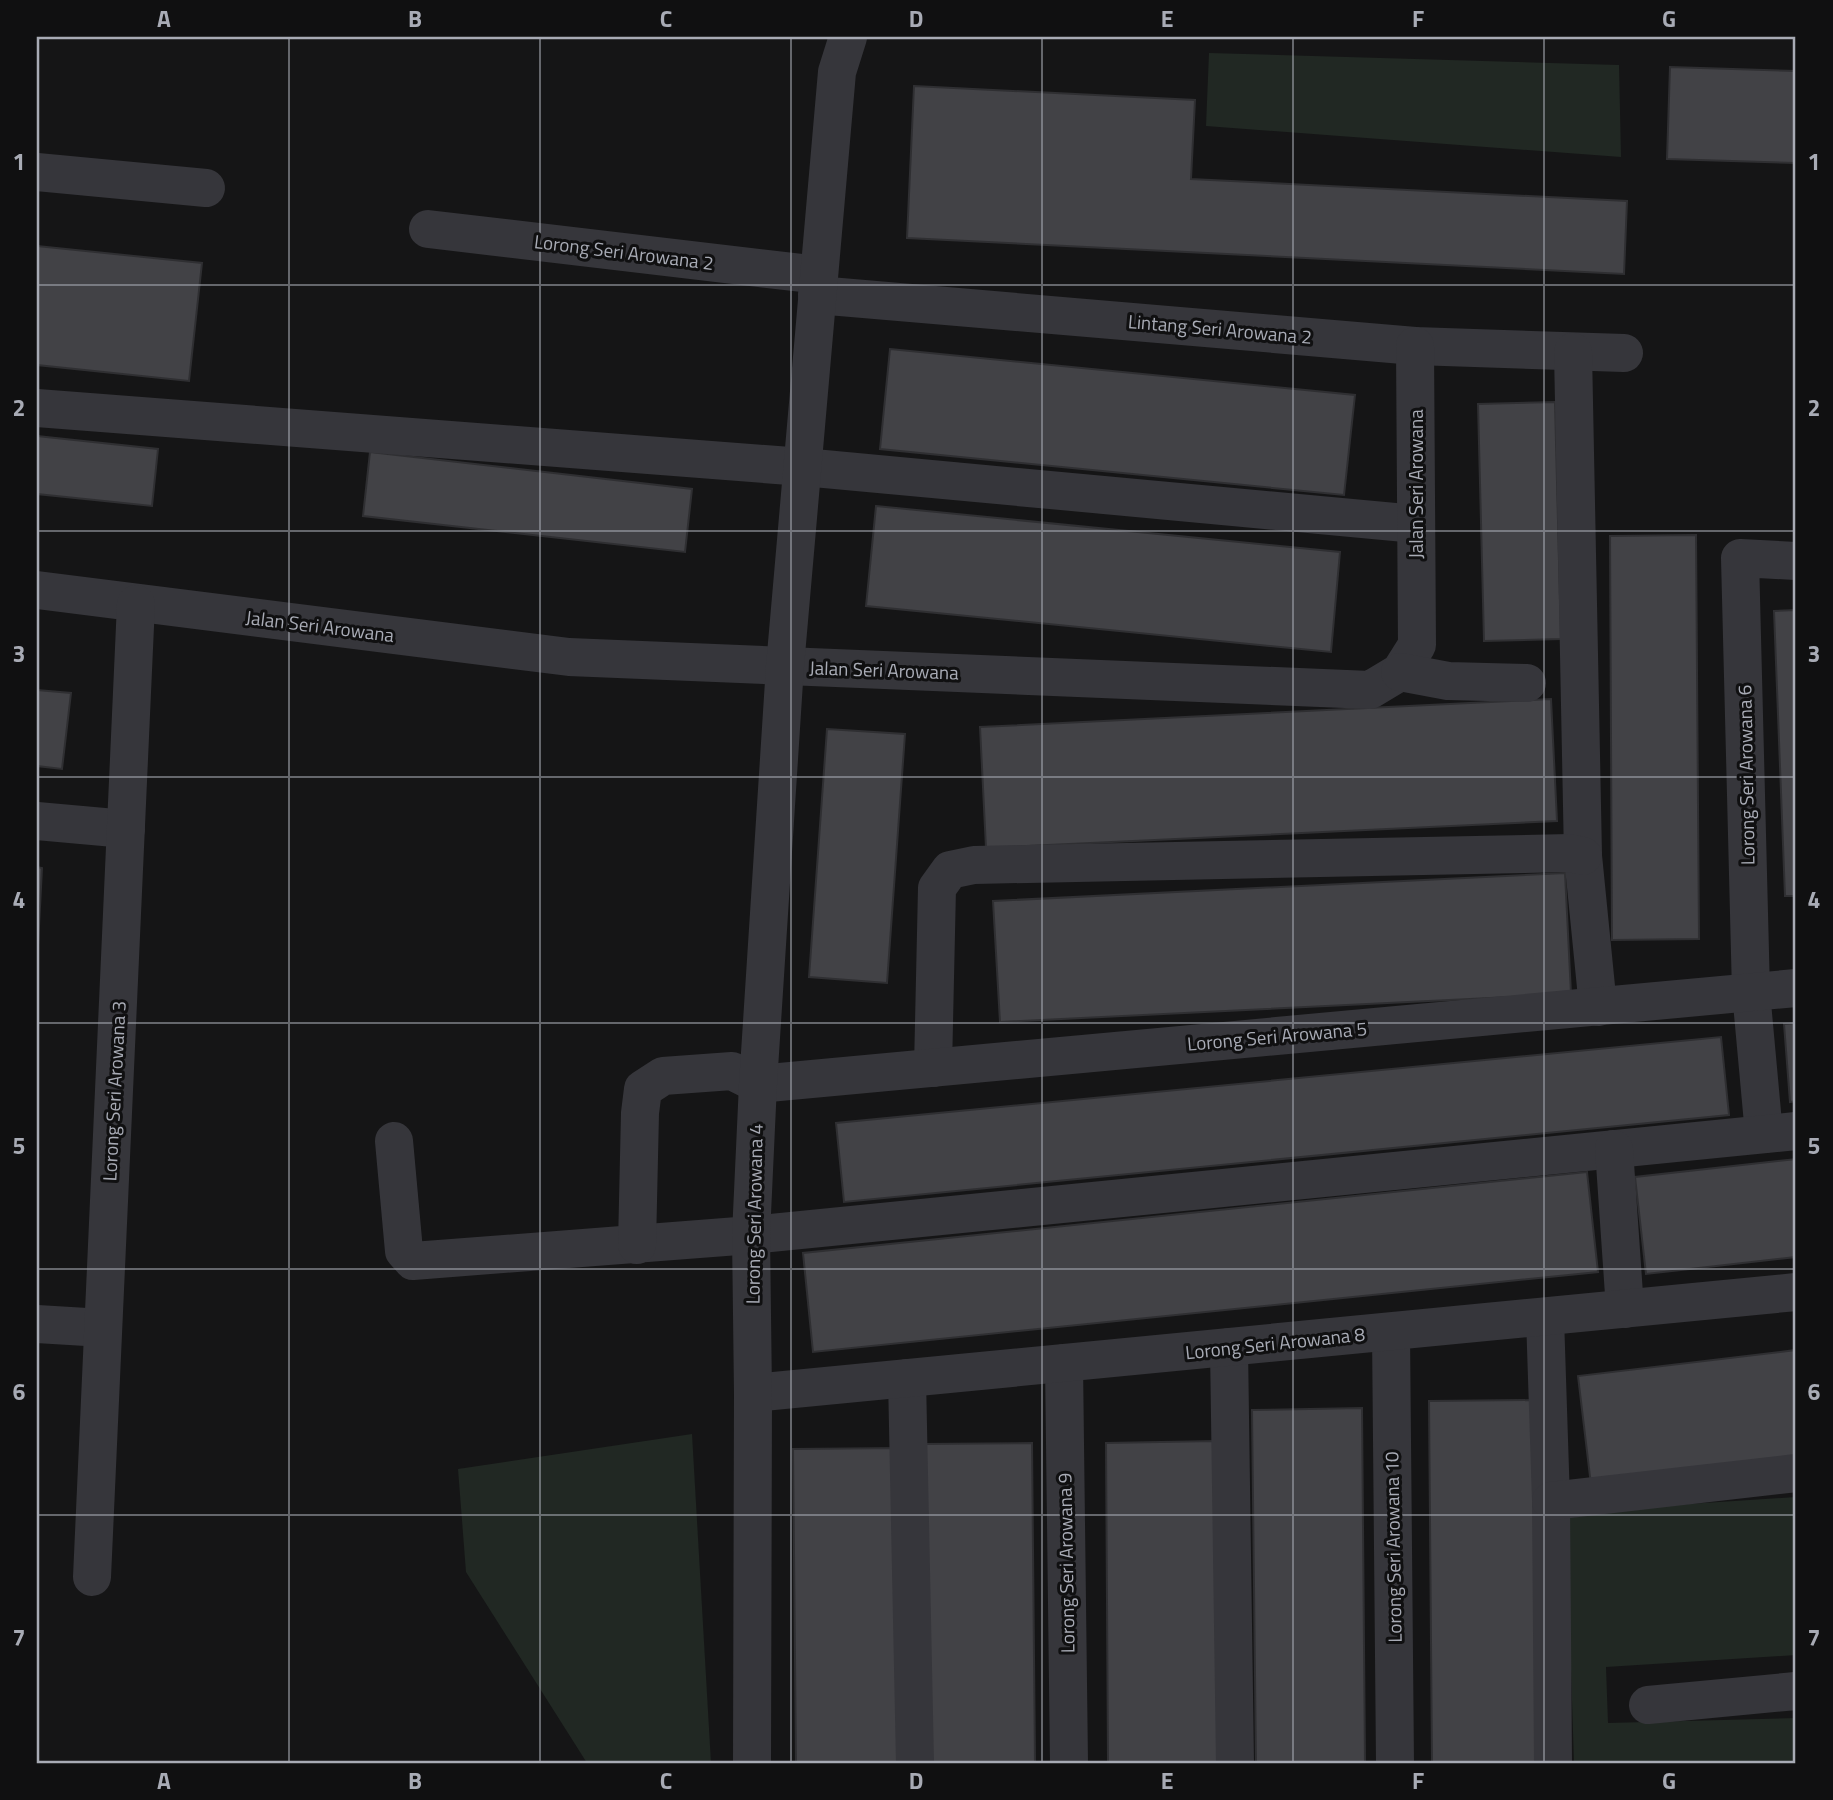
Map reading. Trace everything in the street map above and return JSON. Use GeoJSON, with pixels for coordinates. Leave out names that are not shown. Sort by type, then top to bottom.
{"type":"FeatureCollection","features":[{"type":"Feature","properties":{"kind":"street","name":"Lorong Seri Arowana 4"},"geometry":{"type":"LineString","coordinates":[[752,1763],[751,1236],[758,1084],[785,666],[837,72],[848,37]]}},
{"type":"Feature","properties":{"kind":"street"},"geometry":{"type":"LineString","coordinates":[[37,172],[206,188]]}},
{"type":"Feature","properties":{"kind":"street","name":"Lorong Seri Arowana 2"},"geometry":{"type":"LineString","coordinates":[[428,229],[818,285]]}},
{"type":"Feature","properties":{"kind":"street","name":"Lintang Seri Arowana 2"},"geometry":{"type":"LineString","coordinates":[[818,285],[1415,346],[1624,354]]}},
{"type":"Feature","properties":{"kind":"street","name":"Jalan Seri Arowana"},"geometry":{"type":"LineString","coordinates":[[37,590],[569,657],[1370,690],[1400,672],[1417,645],[1415,346]]}},
{"type":"Feature","properties":{"kind":"street"},"geometry":{"type":"LineString","coordinates":[[1573,352],[1583,856],[1598,1007]]}},
{"type":"Feature","properties":{"kind":"street"},"geometry":{"type":"LineString","coordinates":[[37,408],[803,467],[1416,524]]}},
{"type":"Feature","properties":{"kind":"street","name":"Lorong Seri Arowana 6"},"geometry":{"type":"LineString","coordinates":[[1780,1132],[1751,992],[1740,558],[1796,561]]}},
{"type":"Feature","properties":{"kind":"street","name":"Lorong Seri Arowana 3"},"geometry":{"type":"LineString","coordinates":[[92,1577],[136,604]]}},
{"type":"Feature","properties":{"kind":"street"},"geometry":{"type":"LineString","coordinates":[[1400,672],[1448,681],[1527,683]]}},
{"type":"Feature","properties":{"kind":"street"},"geometry":{"type":"LineString","coordinates":[[37,821],[126,829]]}},
{"type":"Feature","properties":{"kind":"street"},"geometry":{"type":"LineString","coordinates":[[933,1068],[937,888],[950,870],[974,865],[1556,853],[1583,856]]}},
{"type":"Feature","properties":{"kind":"street","name":"Lorong Seri Arowana 5"},"geometry":{"type":"LineString","coordinates":[[758,1084],[1796,988]]}},
{"type":"Feature","properties":{"kind":"street"},"geometry":{"type":"LineString","coordinates":[[637,1245],[643,1088],[663,1076],[732,1071],[758,1084]]}},
{"type":"Feature","properties":{"kind":"street"},"geometry":{"type":"LineString","coordinates":[[394,1141],[404,1251],[413,1261],[751,1236],[1780,1132]]}},
{"type":"Feature","properties":{"kind":"street"},"geometry":{"type":"LineString","coordinates":[[1614,1149],[1625,1309]]}},
{"type":"Feature","properties":{"kind":"street","name":"Lorong Seri Arowana 8"},"geometry":{"type":"LineString","coordinates":[[753,1393],[1796,1292]]}},
{"type":"Feature","properties":{"kind":"street"},"geometry":{"type":"LineString","coordinates":[[1545,1317],[1551,1501],[1553,1763]]}},
{"type":"Feature","properties":{"kind":"street"},"geometry":{"type":"LineString","coordinates":[[37,1324],[103,1328]]}},
{"type":"Feature","properties":{"kind":"street","name":"Lorong Seri Arowana 10"},"geometry":{"type":"LineString","coordinates":[[1391,1332],[1395,1763]]}},
{"type":"Feature","properties":{"kind":"street"},"geometry":{"type":"LineString","coordinates":[[1229,1347],[1236,1763]]}},
{"type":"Feature","properties":{"kind":"street","name":"Lorong Seri Arowana 9"},"geometry":{"type":"LineString","coordinates":[[1064,1363],[1069,1763]]}},
{"type":"Feature","properties":{"kind":"street"},"geometry":{"type":"LineString","coordinates":[[907,1378],[915,1763]]}},
{"type":"Feature","properties":{"kind":"street"},"geometry":{"type":"LineString","coordinates":[[1551,1501],[1796,1473]]}},
{"type":"Feature","properties":{"kind":"street"},"geometry":{"type":"LineString","coordinates":[[1648,1705],[1796,1691]]}},
{"type":"Feature","properties":{"kind":"shaded area"},"geometry":{"type":"Polygon","coordinates":[[[1209,53],[1619,65],[1621,157],[1206,126],[1209,53]]]}},
{"type":"Feature","properties":{"kind":"shaded area"},"geometry":{"type":"Polygon","coordinates":[[[692,1434],[711,1763],[587,1763],[466,1572],[458,1469],[692,1434]]]}},
{"type":"Feature","properties":{"kind":"shaded area"},"geometry":{"type":"Polygon","coordinates":[[[1796,1497],[1796,1655],[1606,1667],[1608,1723],[1796,1718],[1796,1763],[1574,1763],[1566,1512],[1796,1497]]]}},
{"type":"Feature","properties":{"kind":"building"},"geometry":{"type":"Polygon","coordinates":[[[1670,67],[1796,71],[1796,163],[1667,159],[1670,67]]]}},
{"type":"Feature","properties":{"kind":"building"},"geometry":{"type":"Polygon","coordinates":[[[914,86],[1195,100],[1191,179],[1627,201],[1624,274],[907,238],[914,86]]]}},
{"type":"Feature","properties":{"kind":"building"},"geometry":{"type":"Polygon","coordinates":[[[37,246],[202,263],[189,381],[37,365],[37,246]]]}},
{"type":"Feature","properties":{"kind":"building"},"geometry":{"type":"Polygon","coordinates":[[[890,349],[1355,395],[1344,495],[880,449],[890,349]]]}},
{"type":"Feature","properties":{"kind":"building"},"geometry":{"type":"Polygon","coordinates":[[[1555,402],[1561,639],[1484,641],[1478,404],[1555,402]]]}},
{"type":"Feature","properties":{"kind":"building"},"geometry":{"type":"Polygon","coordinates":[[[37,436],[158,449],[152,506],[37,494],[37,436]]]}},
{"type":"Feature","properties":{"kind":"building"},"geometry":{"type":"Polygon","coordinates":[[[370,452],[692,489],[685,552],[363,516],[370,452]]]}},
{"type":"Feature","properties":{"kind":"building"},"geometry":{"type":"Polygon","coordinates":[[[876,506],[1340,552],[1331,652],[866,606],[876,506]]]}},
{"type":"Feature","properties":{"kind":"building"},"geometry":{"type":"Polygon","coordinates":[[[1696,535],[1699,939],[1612,940],[1610,536],[1696,535]]]}},
{"type":"Feature","properties":{"kind":"building"},"geometry":{"type":"Polygon","coordinates":[[[1796,610],[1796,896],[1785,896],[1774,611],[1796,610]]]}},
{"type":"Feature","properties":{"kind":"building"},"geometry":{"type":"Polygon","coordinates":[[[37,690],[71,693],[62,769],[37,766],[37,690]]]}},
{"type":"Feature","properties":{"kind":"building"},"geometry":{"type":"Polygon","coordinates":[[[1551,699],[1557,821],[986,848],[980,727],[1551,699]]]}},
{"type":"Feature","properties":{"kind":"building"},"geometry":{"type":"Polygon","coordinates":[[[827,729],[905,734],[887,983],[809,977],[827,729]]]}},
{"type":"Feature","properties":{"kind":"building"},"geometry":{"type":"Polygon","coordinates":[[[37,867],[42,868],[37,965],[37,867]]]}},
{"type":"Feature","properties":{"kind":"building"},"geometry":{"type":"Polygon","coordinates":[[[1565,873],[1571,994],[1000,1022],[993,901],[1565,873]]]}},
{"type":"Feature","properties":{"kind":"building"},"geometry":{"type":"Polygon","coordinates":[[[1796,1023],[1796,1101],[1790,1102],[1784,1024],[1796,1023]]]}},
{"type":"Feature","properties":{"kind":"building"},"geometry":{"type":"Polygon","coordinates":[[[1721,1037],[1729,1115],[844,1202],[836,1123],[1721,1037]]]}},
{"type":"Feature","properties":{"kind":"building"},"geometry":{"type":"Polygon","coordinates":[[[1796,1159],[1796,1257],[1646,1274],[1635,1177],[1796,1159]]]}},
{"type":"Feature","properties":{"kind":"building"},"geometry":{"type":"Polygon","coordinates":[[[1587,1172],[1598,1272],[813,1352],[803,1253],[1587,1172]]]}},
{"type":"Feature","properties":{"kind":"building"},"geometry":{"type":"Polygon","coordinates":[[[1796,1350],[1796,1460],[1591,1485],[1578,1376],[1796,1350]]]}},
{"type":"Feature","properties":{"kind":"building"},"geometry":{"type":"Polygon","coordinates":[[[1538,1400],[1542,1763],[1432,1763],[1429,1401],[1538,1400]]]}},
{"type":"Feature","properties":{"kind":"building"},"geometry":{"type":"Polygon","coordinates":[[[1362,1408],[1365,1763],[1256,1763],[1252,1410],[1362,1408]]]}},
{"type":"Feature","properties":{"kind":"building"},"geometry":{"type":"Polygon","coordinates":[[[1215,1441],[1218,1763],[1108,1763],[1106,1443],[1215,1441]]]}},
{"type":"Feature","properties":{"kind":"building"},"geometry":{"type":"Polygon","coordinates":[[[1032,1443],[1035,1763],[925,1763],[922,1444],[1032,1443]]]}},
{"type":"Feature","properties":{"kind":"building"},"geometry":{"type":"Polygon","coordinates":[[[902,1448],[905,1763],[796,1763],[793,1449],[902,1448]]]}}]}
